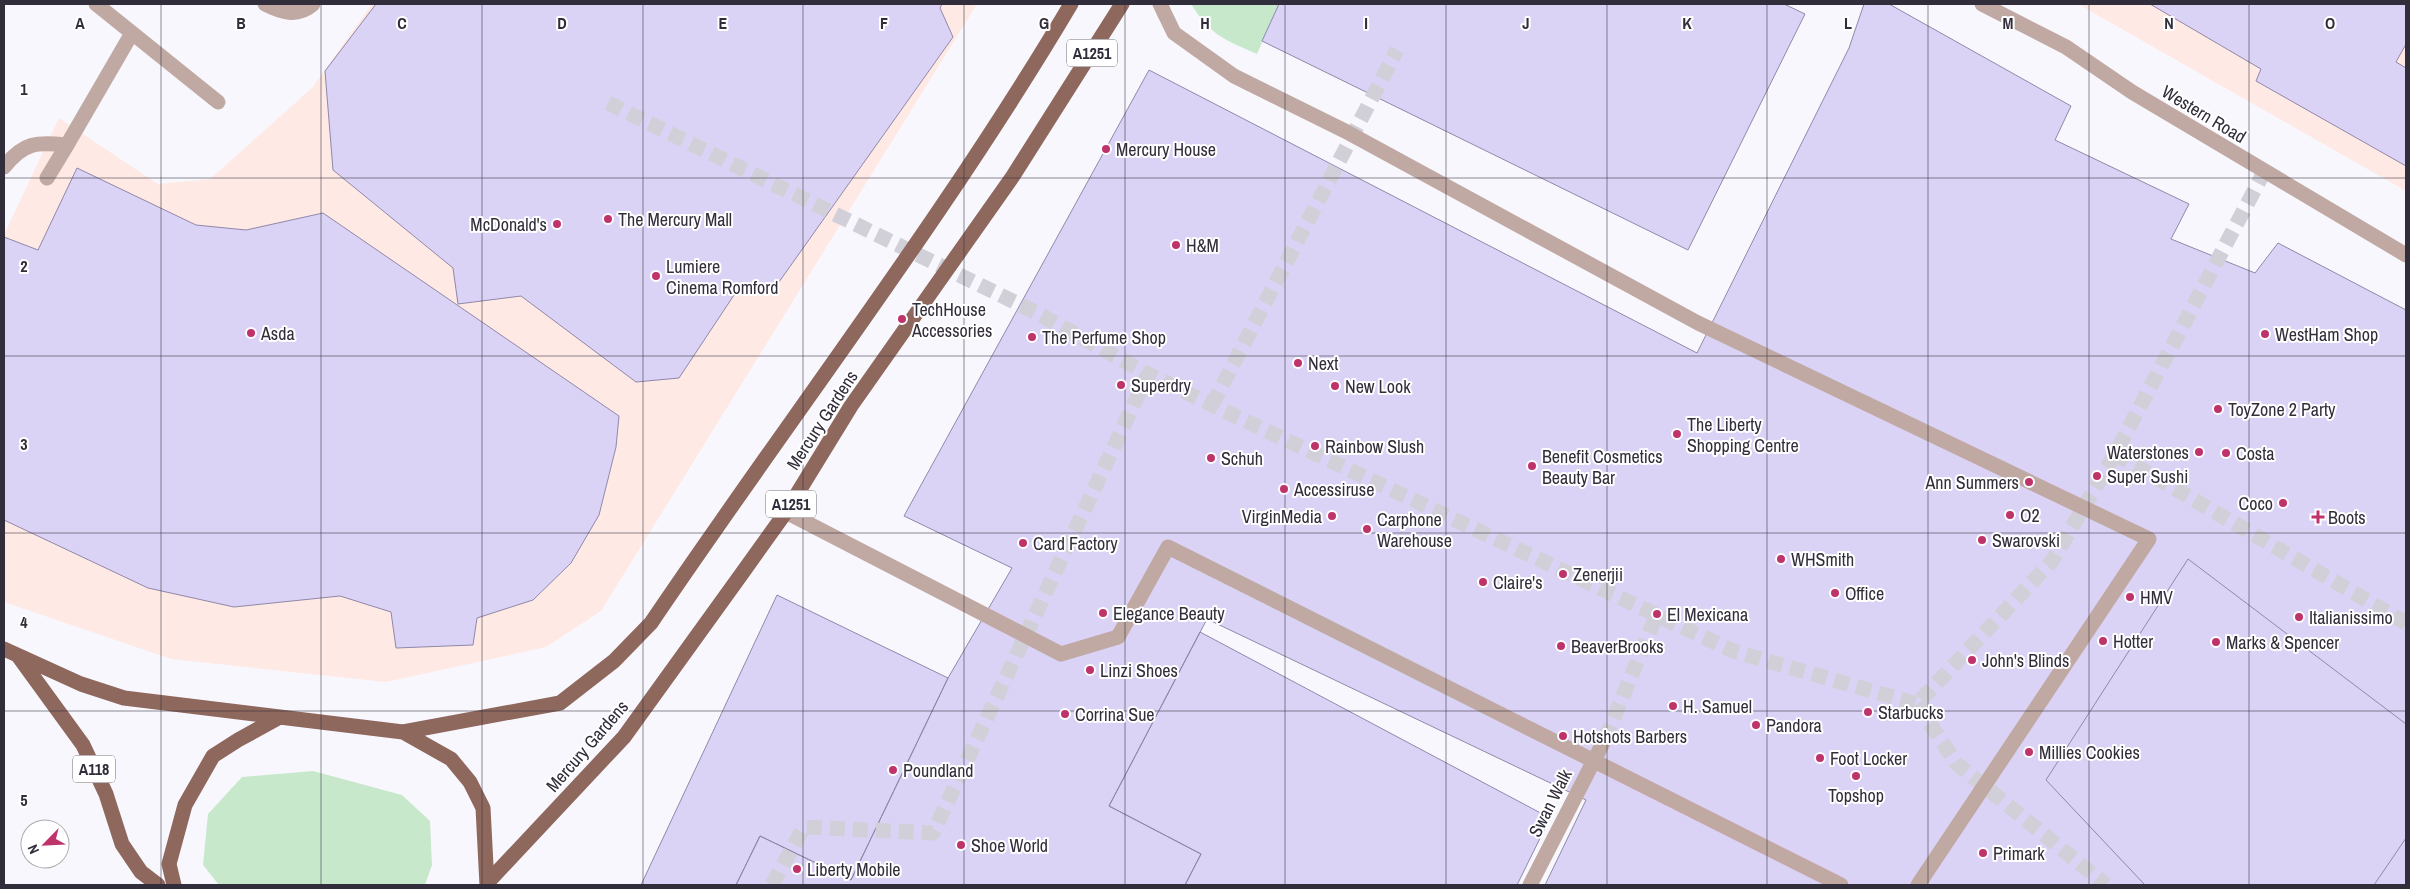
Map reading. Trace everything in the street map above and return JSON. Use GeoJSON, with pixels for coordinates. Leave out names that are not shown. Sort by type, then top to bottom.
{"type":"FeatureCollection","features":[{"type":"Feature","properties":{"kind":"main road","name":"Mercury Gardens"},"geometry":{"type":"LineString","coordinates":[[403,732],[560,703],[614,661],[651,622],[849,341],[1017,95],[1072,4]]}},
{"type":"Feature","properties":{"kind":"main road","name":"Mercury Gardens"},"geometry":{"type":"LineString","coordinates":[[488,884],[624,737],[786,512],[851,406],[1014,176],[1122,4]]}},
{"type":"Feature","properties":{"kind":"main road","name":"A118"},"geometry":{"type":"LineString","coordinates":[[4,649],[81,684],[124,698],[403,732],[451,759],[470,782],[483,808],[488,884]]}},
{"type":"Feature","properties":{"kind":"main road","name":"A118"},"geometry":{"type":"LineString","coordinates":[[18,656],[83,745],[106,794],[122,844],[141,872],[158,885]]}},
{"type":"Feature","properties":{"kind":"main road"},"geometry":{"type":"LineString","coordinates":[[174,885],[169,864],[185,805],[213,756],[280,717]]}},
{"type":"Feature","properties":{"kind":"street"},"geometry":{"type":"LineString","coordinates":[[96,4],[218,102]]}},
{"type":"Feature","properties":{"kind":"street"},"geometry":{"type":"LineString","coordinates":[[265,4],[280,12],[296,13],[312,4]]}},
{"type":"Feature","properties":{"kind":"street"},"geometry":{"type":"LineString","coordinates":[[1160,4],[1174,33],[1234,76],[1346,131],[1698,323],[2149,539],[1918,885]]}},
{"type":"Feature","properties":{"kind":"street","name":"Western Road"},"geometry":{"type":"LineString","coordinates":[[1982,4],[2066,47],[2132,92],[2406,255]]}},
{"type":"Feature","properties":{"kind":"street"},"geometry":{"type":"LineString","coordinates":[[47,178],[132,33]]}},
{"type":"Feature","properties":{"kind":"street"},"geometry":{"type":"LineString","coordinates":[[4,167],[16,152],[42,143],[67,145]]}},
{"type":"Feature","properties":{"kind":"street"},"geometry":{"type":"LineString","coordinates":[[786,512],[1061,654],[1118,637],[1168,548],[1841,885]]}},
{"type":"Feature","properties":{"kind":"street","name":"Swan Walk"},"geometry":{"type":"LineString","coordinates":[[1530,885],[1605,739]]}},
{"type":"Feature","properties":{"kind":"shaded area"},"geometry":{"type":"Polygon","coordinates":[[[372,4],[977,4],[601,611],[546,647],[386,682],[171,659],[4,602],[4,235],[59,118],[158,184],[210,179],[312,88],[372,4]]]}},
{"type":"Feature","properties":{"kind":"shaded area"},"geometry":{"type":"Polygon","coordinates":[[[2078,4],[2406,4],[2406,191],[2078,4]]]}},
{"type":"Feature","properties":{"kind":"green space"},"geometry":{"type":"Polygon","coordinates":[[[1191,4],[1279,4],[1257,54],[1236,45],[1212,30],[1191,4]]]}},
{"type":"Feature","properties":{"kind":"green space"},"geometry":{"type":"Polygon","coordinates":[[[313,771],[402,795],[430,821],[432,865],[425,885],[219,885],[203,865],[208,814],[242,777],[313,771]]]}},
{"type":"Feature","properties":{"kind":"building","name":"The Mercury Mall"},"geometry":{"type":"Polygon","coordinates":[[[376,4],[942,4],[940,8],[953,37],[774,289],[734,295],[679,378],[636,382],[521,296],[458,304],[453,268],[333,170],[325,71],[376,4]]]}},
{"type":"Feature","properties":{"kind":"building"},"geometry":{"type":"Polygon","coordinates":[[[1279,4],[1784,4],[1805,14],[1688,250],[1262,41],[1279,4]]]}},
{"type":"Feature","properties":{"kind":"building","name":"The Liberty Shopping Centre"},"geometry":{"type":"Polygon","coordinates":[[[1864,4],[1889,4],[2071,106],[2055,140],[2189,204],[2171,239],[2255,273],[2278,243],[2406,310],[2406,885],[1545,885],[1586,800],[1207,619],[1109,806],[1201,854],[1185,885],[736,885],[760,836],[851,880],[948,678],[1012,568],[904,516],[1149,70],[1697,353],[1849,48],[1864,4]]]}},
{"type":"Feature","properties":{"kind":"building"},"geometry":{"type":"Polygon","coordinates":[[[2150,4],[2406,4],[2406,44],[2396,62],[2406,68],[2406,166],[2256,81],[2261,69],[2150,4]]]}},
{"type":"Feature","properties":{"kind":"building","name":"Asda"},"geometry":{"type":"Polygon","coordinates":[[[77,168],[196,225],[246,230],[323,213],[619,416],[616,447],[599,515],[571,563],[533,600],[477,618],[473,645],[396,648],[391,612],[340,596],[234,607],[148,588],[4,520],[4,237],[38,250],[77,168]]]}},
{"type":"Feature","properties":{"kind":"building","name":"Marks & Spencer"},"geometry":{"type":"Polygon","coordinates":[[[2188,559],[2406,724],[2406,838],[2374,885],[2145,885],[2046,780],[2188,559]]]}},
{"type":"Feature","properties":{"kind":"building"},"geometry":{"type":"Polygon","coordinates":[[[777,595],[948,678],[851,880],[760,836],[736,885],[641,885],[777,595]]]}},
{"type":"Feature","properties":{"kind":"building"},"geometry":{"type":"Polygon","coordinates":[[[1200,632],[1550,818],[1517,885],[1185,885],[1201,854],[1109,806],[1200,632]]]}},
{"type":"Feature","properties":{"kind":"tunnel"},"geometry":{"type":"LineString","coordinates":[[1212,405],[1397,50]]}},
{"type":"Feature","properties":{"kind":"tunnel"},"geometry":{"type":"LineString","coordinates":[[608,103],[1035,312],[1148,374],[1733,651],[1917,704],[2052,561],[2115,454],[2264,172]]}},
{"type":"Feature","properties":{"kind":"tunnel"},"geometry":{"type":"LineString","coordinates":[[772,885],[804,827],[933,833],[1148,374]]}},
{"type":"Feature","properties":{"kind":"tunnel"},"geometry":{"type":"LineString","coordinates":[[2115,454],[2406,623]]}},
{"type":"Feature","properties":{"kind":"tunnel"},"geometry":{"type":"LineString","coordinates":[[1605,739],[1657,614]]}},
{"type":"Feature","properties":{"kind":"tunnel"},"geometry":{"type":"LineString","coordinates":[[1917,704],[1956,763],[2106,885]]}},
{"type":"Feature","properties":{"kind":"place","name":"Mercury House"},"geometry":{"type":"Point","coordinates":[1106,149]}},
{"type":"Feature","properties":{"kind":"place","name":"The Mercury Mall"},"geometry":{"type":"Point","coordinates":[608,219]}},
{"type":"Feature","properties":{"kind":"place","name":"McDonald's"},"geometry":{"type":"Point","coordinates":[557,224]}},
{"type":"Feature","properties":{"kind":"place","name":"H&M"},"geometry":{"type":"Point","coordinates":[1176,245]}},
{"type":"Feature","properties":{"kind":"place","name":"Lumiere Cinema Romford"},"geometry":{"type":"Point","coordinates":[656,276]}},
{"type":"Feature","properties":{"kind":"place","name":"TechHouse Accessories"},"geometry":{"type":"Point","coordinates":[902,319]}},
{"type":"Feature","properties":{"kind":"place","name":"Asda"},"geometry":{"type":"Point","coordinates":[251,333]}},
{"type":"Feature","properties":{"kind":"place","name":"WestHam Shop"},"geometry":{"type":"Point","coordinates":[2265,334]}},
{"type":"Feature","properties":{"kind":"place","name":"The Perfume Shop"},"geometry":{"type":"Point","coordinates":[1032,337]}},
{"type":"Feature","properties":{"kind":"place","name":"Next"},"geometry":{"type":"Point","coordinates":[1298,363]}},
{"type":"Feature","properties":{"kind":"place","name":"Superdry"},"geometry":{"type":"Point","coordinates":[1121,385]}},
{"type":"Feature","properties":{"kind":"place","name":"New Look"},"geometry":{"type":"Point","coordinates":[1335,386]}},
{"type":"Feature","properties":{"kind":"place","name":"ToyZone 2 Party"},"geometry":{"type":"Point","coordinates":[2218,409]}},
{"type":"Feature","properties":{"kind":"place","name":"The Liberty Shopping Centre"},"geometry":{"type":"Point","coordinates":[1677,434]}},
{"type":"Feature","properties":{"kind":"place","name":"Rainbow Slush"},"geometry":{"type":"Point","coordinates":[1315,446]}},
{"type":"Feature","properties":{"kind":"place","name":"Waterstones"},"geometry":{"type":"Point","coordinates":[2199,452]}},
{"type":"Feature","properties":{"kind":"place","name":"Costa"},"geometry":{"type":"Point","coordinates":[2226,453]}},
{"type":"Feature","properties":{"kind":"place","name":"Schuh"},"geometry":{"type":"Point","coordinates":[1211,458]}},
{"type":"Feature","properties":{"kind":"place","name":"Benefit Cosmetics Beauty Bar"},"geometry":{"type":"Point","coordinates":[1532,466]}},
{"type":"Feature","properties":{"kind":"place","name":"Super Sushi"},"geometry":{"type":"Point","coordinates":[2097,476]}},
{"type":"Feature","properties":{"kind":"place","name":"Ann Summers"},"geometry":{"type":"Point","coordinates":[2029,482]}},
{"type":"Feature","properties":{"kind":"place","name":"Accessiruse"},"geometry":{"type":"Point","coordinates":[1284,489]}},
{"type":"Feature","properties":{"kind":"place","name":"Coco"},"geometry":{"type":"Point","coordinates":[2283,503]}},
{"type":"Feature","properties":{"kind":"place","name":"O2"},"geometry":{"type":"Point","coordinates":[2010,515]}},
{"type":"Feature","properties":{"kind":"place","name":"VirginMedia"},"geometry":{"type":"Point","coordinates":[1332,516]}},
{"type":"Feature","properties":{"kind":"place","name":"Boots"},"geometry":{"type":"Point","coordinates":[2318,517]}},
{"type":"Feature","properties":{"kind":"place","name":"Carphone Warehouse"},"geometry":{"type":"Point","coordinates":[1367,529]}},
{"type":"Feature","properties":{"kind":"place","name":"Swarovski"},"geometry":{"type":"Point","coordinates":[1982,540]}},
{"type":"Feature","properties":{"kind":"place","name":"Card Factory"},"geometry":{"type":"Point","coordinates":[1023,543]}},
{"type":"Feature","properties":{"kind":"place","name":"WHSmith"},"geometry":{"type":"Point","coordinates":[1781,559]}},
{"type":"Feature","properties":{"kind":"place","name":"Zenerjii"},"geometry":{"type":"Point","coordinates":[1563,574]}},
{"type":"Feature","properties":{"kind":"place","name":"Claire's"},"geometry":{"type":"Point","coordinates":[1483,582]}},
{"type":"Feature","properties":{"kind":"place","name":"Office"},"geometry":{"type":"Point","coordinates":[1835,593]}},
{"type":"Feature","properties":{"kind":"place","name":"HMV"},"geometry":{"type":"Point","coordinates":[2130,597]}},
{"type":"Feature","properties":{"kind":"place","name":"Elegance Beauty"},"geometry":{"type":"Point","coordinates":[1103,613]}},
{"type":"Feature","properties":{"kind":"place","name":"El Mexicana"},"geometry":{"type":"Point","coordinates":[1657,614]}},
{"type":"Feature","properties":{"kind":"place","name":"Italianissimo"},"geometry":{"type":"Point","coordinates":[2299,617]}},
{"type":"Feature","properties":{"kind":"place","name":"Hotter"},"geometry":{"type":"Point","coordinates":[2103,641]}},
{"type":"Feature","properties":{"kind":"place","name":"Marks & Spencer"},"geometry":{"type":"Point","coordinates":[2216,642]}},
{"type":"Feature","properties":{"kind":"place","name":"BeaverBrooks"},"geometry":{"type":"Point","coordinates":[1561,646]}},
{"type":"Feature","properties":{"kind":"place","name":"John's Blinds"},"geometry":{"type":"Point","coordinates":[1972,660]}},
{"type":"Feature","properties":{"kind":"place","name":"Linzi Shoes"},"geometry":{"type":"Point","coordinates":[1090,670]}},
{"type":"Feature","properties":{"kind":"place","name":"H. Samuel"},"geometry":{"type":"Point","coordinates":[1673,706]}},
{"type":"Feature","properties":{"kind":"place","name":"Starbucks"},"geometry":{"type":"Point","coordinates":[1868,712]}},
{"type":"Feature","properties":{"kind":"place","name":"Corrina Sue"},"geometry":{"type":"Point","coordinates":[1065,714]}},
{"type":"Feature","properties":{"kind":"place","name":"Pandora"},"geometry":{"type":"Point","coordinates":[1756,725]}},
{"type":"Feature","properties":{"kind":"place","name":"Hotshots Barbers"},"geometry":{"type":"Point","coordinates":[1563,736]}},
{"type":"Feature","properties":{"kind":"place","name":"Millies Cookies"},"geometry":{"type":"Point","coordinates":[2029,752]}},
{"type":"Feature","properties":{"kind":"place","name":"Foot Locker"},"geometry":{"type":"Point","coordinates":[1820,758]}},
{"type":"Feature","properties":{"kind":"place","name":"Poundland"},"geometry":{"type":"Point","coordinates":[893,770]}},
{"type":"Feature","properties":{"kind":"place","name":"Topshop"},"geometry":{"type":"Point","coordinates":[1856,776]}},
{"type":"Feature","properties":{"kind":"place","name":"Shoe World"},"geometry":{"type":"Point","coordinates":[961,845]}},
{"type":"Feature","properties":{"kind":"place","name":"Primark"},"geometry":{"type":"Point","coordinates":[1983,853]}},
{"type":"Feature","properties":{"kind":"place","name":"Liberty Mobile"},"geometry":{"type":"Point","coordinates":[797,869]}}]}
